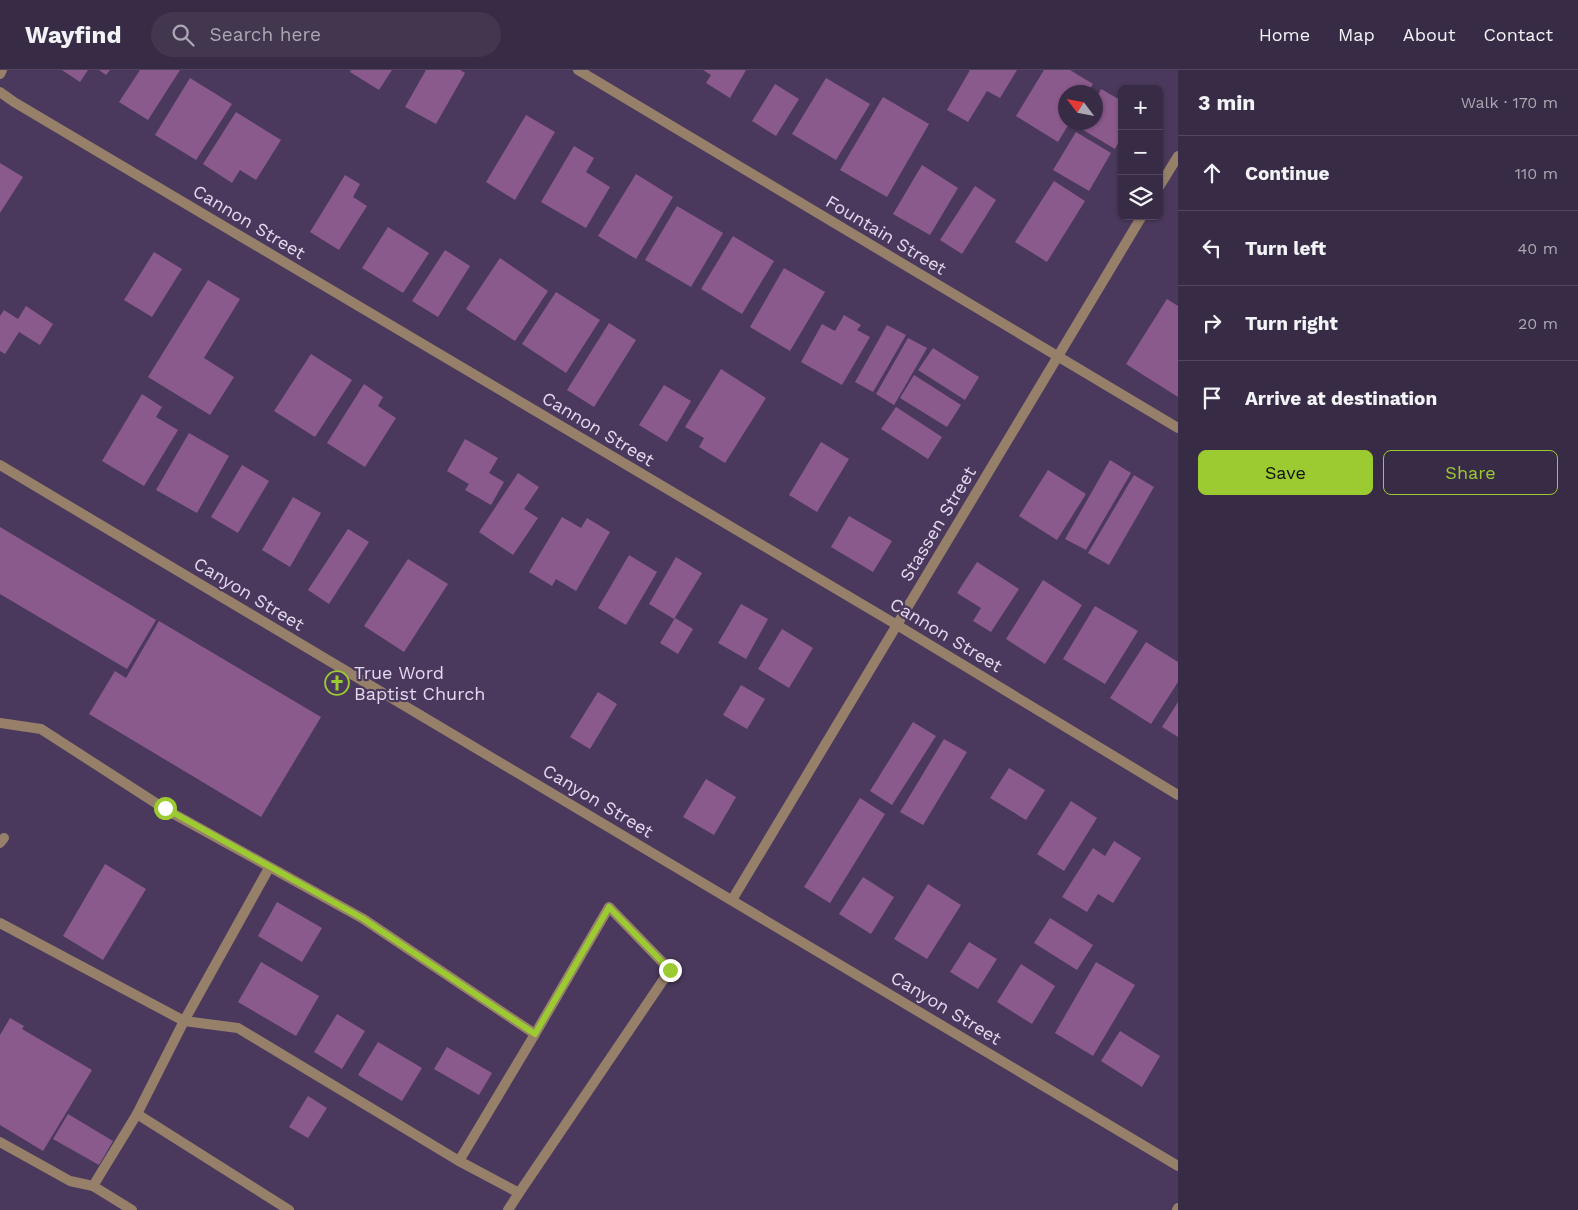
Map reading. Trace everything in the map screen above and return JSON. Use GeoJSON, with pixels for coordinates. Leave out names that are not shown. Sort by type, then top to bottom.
{"type":"FeatureCollection","features":[{"type":"Feature","properties":{"kind":"street"},"geometry":{"type":"LineString","coordinates":[[0,74],[2,70]]}},
{"type":"Feature","properties":{"kind":"street","name":"Fountain Street"},"geometry":{"type":"LineString","coordinates":[[578,70],[1178,428]]}},
{"type":"Feature","properties":{"kind":"street","name":"Cannon Street"},"geometry":{"type":"LineString","coordinates":[[0,92],[897,625],[1178,795]]}},
{"type":"Feature","properties":{"kind":"street"},"geometry":{"type":"LineString","coordinates":[[1163,180],[1178,156]]}},
{"type":"Feature","properties":{"kind":"street","name":"Stassen Street"},"geometry":{"type":"LineString","coordinates":[[732,900],[1140,220]]}},
{"type":"Feature","properties":{"kind":"street","name":"Canyon Street"},"geometry":{"type":"LineString","coordinates":[[0,465],[1178,1166]]}},
{"type":"Feature","properties":{"kind":"street"},"geometry":{"type":"LineString","coordinates":[[0,723],[41,729],[165,808],[269,868],[362,918],[535,1034]]}},
{"type":"Feature","properties":{"kind":"street"},"geometry":{"type":"LineString","coordinates":[[93,1186],[137,1114],[184,1021],[269,868]]}},
{"type":"Feature","properties":{"kind":"street"},"geometry":{"type":"LineString","coordinates":[[458,1161],[609,907],[670,970],[508,1210]]}},
{"type":"Feature","properties":{"kind":"street"},"geometry":{"type":"LineString","coordinates":[[0,923],[184,1021],[238,1028],[458,1161],[520,1193]]}},
{"type":"Feature","properties":{"kind":"street"},"geometry":{"type":"LineString","coordinates":[[137,1114],[289,1210]]}},
{"type":"Feature","properties":{"kind":"street"},"geometry":{"type":"LineString","coordinates":[[0,1142],[70,1181],[93,1186],[132,1210]]}},
{"type":"Feature","properties":{"kind":"building"},"geometry":{"type":"Polygon","coordinates":[[[62,70],[88,70],[80,82],[62,70]]]}},
{"type":"Feature","properties":{"kind":"building"},"geometry":{"type":"Polygon","coordinates":[[[99,70],[110,70],[106,75],[99,70]]]}},
{"type":"Feature","properties":{"kind":"building"},"geometry":{"type":"Polygon","coordinates":[[[140,70],[180,70],[148,120],[119,102],[140,70]]]}},
{"type":"Feature","properties":{"kind":"building"},"geometry":{"type":"Polygon","coordinates":[[[351,70],[392,70],[379,90],[350,72],[351,70]]]}},
{"type":"Feature","properties":{"kind":"building"},"geometry":{"type":"Polygon","coordinates":[[[426,70],[460,70],[465,73],[436,124],[405,107],[426,70]]]}},
{"type":"Feature","properties":{"kind":"building"},"geometry":{"type":"Polygon","coordinates":[[[703,70],[746,70],[730,98],[706,83],[711,75],[703,70]]]}},
{"type":"Feature","properties":{"kind":"building"},"geometry":{"type":"Polygon","coordinates":[[[970,70],[1017,70],[1000,98],[987,91],[968,122],[947,110],[970,70]]]}},
{"type":"Feature","properties":{"kind":"building"},"geometry":{"type":"Polygon","coordinates":[[[1044,70],[1070,70],[1093,84],[1058,85],[1058,130],[1065,130],[1058,142],[1016,116],[1044,70]]]}},
{"type":"Feature","properties":{"kind":"building"},"geometry":{"type":"Polygon","coordinates":[[[190,78],[232,104],[196,160],[155,135],[190,78]]]}},
{"type":"Feature","properties":{"kind":"building"},"geometry":{"type":"Polygon","coordinates":[[[826,78],[870,104],[836,160],[792,134],[826,78]]]}},
{"type":"Feature","properties":{"kind":"building"},"geometry":{"type":"Polygon","coordinates":[[[775,84],[799,99],[776,136],[752,121],[775,84]]]}},
{"type":"Feature","properties":{"kind":"building"},"geometry":{"type":"Polygon","coordinates":[[[1103,90],[1118,99],[1118,143],[1115,149],[1083,130],[1103,130],[1103,90]]]}},
{"type":"Feature","properties":{"kind":"building"},"geometry":{"type":"Polygon","coordinates":[[[883,97],[929,124],[887,197],[840,170],[883,97]]]}},
{"type":"Feature","properties":{"kind":"building"},"geometry":{"type":"Polygon","coordinates":[[[236,112],[281,140],[256,180],[240,170],[232,183],[203,164],[236,112]]]}},
{"type":"Feature","properties":{"kind":"building"},"geometry":{"type":"Polygon","coordinates":[[[526,115],[555,132],[515,200],[486,182],[526,115]]]}},
{"type":"Feature","properties":{"kind":"building"},"geometry":{"type":"Polygon","coordinates":[[[1076,132],[1111,153],[1089,191],[1053,170],[1076,132]]]}},
{"type":"Feature","properties":{"kind":"building"},"geometry":{"type":"Polygon","coordinates":[[[574,146],[594,158],[586,172],[610,187],[586,228],[541,202],[574,146]]]}},
{"type":"Feature","properties":{"kind":"building"},"geometry":{"type":"Polygon","coordinates":[[[0,163],[23,177],[0,213],[0,163]]]}},
{"type":"Feature","properties":{"kind":"building"},"geometry":{"type":"Polygon","coordinates":[[[922,165],[958,188],[930,235],[893,214],[922,165]]]}},
{"type":"Feature","properties":{"kind":"building"},"geometry":{"type":"Polygon","coordinates":[[[636,174],[673,197],[636,259],[598,236],[636,174]]]}},
{"type":"Feature","properties":{"kind":"building"},"geometry":{"type":"Polygon","coordinates":[[[345,175],[360,184],[353,197],[367,206],[339,250],[310,232],[345,175]]]}},
{"type":"Feature","properties":{"kind":"building"},"geometry":{"type":"Polygon","coordinates":[[[1054,181],[1085,201],[1047,262],[1015,242],[1054,181]]]}},
{"type":"Feature","properties":{"kind":"building"},"geometry":{"type":"Polygon","coordinates":[[[975,186],[996,200],[962,254],[940,240],[975,186]]]}},
{"type":"Feature","properties":{"kind":"building"},"geometry":{"type":"Polygon","coordinates":[[[677,206],[723,233],[691,287],[645,260],[677,206]]]}},
{"type":"Feature","properties":{"kind":"building"},"geometry":{"type":"Polygon","coordinates":[[[388,227],[429,253],[403,293],[362,268],[388,227]]]}},
{"type":"Feature","properties":{"kind":"building"},"geometry":{"type":"Polygon","coordinates":[[[733,236],[774,261],[742,314],[701,289],[733,236]]]}},
{"type":"Feature","properties":{"kind":"building"},"geometry":{"type":"Polygon","coordinates":[[[445,250],[470,266],[438,317],[412,301],[445,250]]]}},
{"type":"Feature","properties":{"kind":"building"},"geometry":{"type":"Polygon","coordinates":[[[154,252],[182,269],[152,317],[124,300],[154,252]]]}},
{"type":"Feature","properties":{"kind":"building"},"geometry":{"type":"Polygon","coordinates":[[[500,258],[548,291],[515,341],[466,309],[500,258]]]}},
{"type":"Feature","properties":{"kind":"building"},"geometry":{"type":"Polygon","coordinates":[[[784,268],[825,292],[790,351],[750,327],[784,268]]]}},
{"type":"Feature","properties":{"kind":"building"},"geometry":{"type":"Polygon","coordinates":[[[208,280],[240,299],[204,358],[234,377],[210,415],[148,377],[208,280]]]}},
{"type":"Feature","properties":{"kind":"building"},"geometry":{"type":"Polygon","coordinates":[[[556,292],[600,320],[566,373],[522,344],[556,292]]]}},
{"type":"Feature","properties":{"kind":"building"},"geometry":{"type":"Polygon","coordinates":[[[1167,299],[1178,306],[1178,397],[1126,364],[1167,299]]]}},
{"type":"Feature","properties":{"kind":"building"},"geometry":{"type":"Polygon","coordinates":[[[26,306],[53,324],[40,345],[19,332],[5,354],[0,351],[0,316],[4,310],[18,319],[26,306]]]}},
{"type":"Feature","properties":{"kind":"building"},"geometry":{"type":"Polygon","coordinates":[[[844,315],[861,325],[857,330],[870,337],[842,385],[801,362],[822,324],[835,331],[844,315]]]}},
{"type":"Feature","properties":{"kind":"building"},"geometry":{"type":"Polygon","coordinates":[[[609,323],[636,340],[594,407],[567,390],[609,323]]]}},
{"type":"Feature","properties":{"kind":"building"},"geometry":{"type":"Polygon","coordinates":[[[887,325],[906,335],[873,392],[855,382],[887,325]]]}},
{"type":"Feature","properties":{"kind":"building"},"geometry":{"type":"Polygon","coordinates":[[[908,338],[927,348],[894,405],[876,394],[908,338]]]}},
{"type":"Feature","properties":{"kind":"building"},"geometry":{"type":"Polygon","coordinates":[[[933,348],[979,377],[965,400],[918,370],[933,348]]]}},
{"type":"Feature","properties":{"kind":"building"},"geometry":{"type":"Polygon","coordinates":[[[311,354],[352,380],[315,437],[274,411],[311,354]]]}},
{"type":"Feature","properties":{"kind":"building"},"geometry":{"type":"Polygon","coordinates":[[[721,369],[766,398],[725,463],[699,447],[704,438],[685,427],[721,369]]]}},
{"type":"Feature","properties":{"kind":"building"},"geometry":{"type":"Polygon","coordinates":[[[914,375],[961,405],[947,427],[900,398],[914,375]]]}},
{"type":"Feature","properties":{"kind":"building"},"geometry":{"type":"Polygon","coordinates":[[[364,384],[383,397],[378,406],[396,418],[365,467],[327,443],[364,384]]]}},
{"type":"Feature","properties":{"kind":"building"},"geometry":{"type":"Polygon","coordinates":[[[664,385],[691,401],[667,442],[639,425],[664,385]]]}},
{"type":"Feature","properties":{"kind":"building"},"geometry":{"type":"Polygon","coordinates":[[[142,394],[162,407],[156,417],[178,430],[144,486],[102,461],[142,394]]]}},
{"type":"Feature","properties":{"kind":"building"},"geometry":{"type":"Polygon","coordinates":[[[896,407],[942,437],[928,459],[881,429],[896,407]]]}},
{"type":"Feature","properties":{"kind":"building"},"geometry":{"type":"Polygon","coordinates":[[[189,433],[229,456],[197,513],[156,490],[189,433]]]}},
{"type":"Feature","properties":{"kind":"building"},"geometry":{"type":"Polygon","coordinates":[[[465,439],[498,458],[489,473],[504,482],[491,505],[465,490],[469,484],[447,471],[465,439]]]}},
{"type":"Feature","properties":{"kind":"building"},"geometry":{"type":"Polygon","coordinates":[[[821,442],[849,459],[817,512],[789,495],[821,442]]]}},
{"type":"Feature","properties":{"kind":"building"},"geometry":{"type":"Polygon","coordinates":[[[1110,460],[1131,473],[1086,550],[1065,539],[1110,460]]]}},
{"type":"Feature","properties":{"kind":"building"},"geometry":{"type":"Polygon","coordinates":[[[242,465],[269,481],[238,533],[211,517],[242,465]]]}},
{"type":"Feature","properties":{"kind":"building"},"geometry":{"type":"Polygon","coordinates":[[[1048,470],[1086,494],[1057,540],[1019,516],[1048,470]]]}},
{"type":"Feature","properties":{"kind":"building"},"geometry":{"type":"Polygon","coordinates":[[[518,473],[539,487],[524,509],[538,518],[513,555],[479,532],[518,473]]]}},
{"type":"Feature","properties":{"kind":"building"},"geometry":{"type":"Polygon","coordinates":[[[1134,475],[1154,487],[1109,565],[1088,553],[1134,475]]]}},
{"type":"Feature","properties":{"kind":"building"},"geometry":{"type":"Polygon","coordinates":[[[293,497],[321,513],[290,567],[262,550],[293,497]]]}},
{"type":"Feature","properties":{"kind":"building"},"geometry":{"type":"Polygon","coordinates":[[[849,516],[892,541],[873,572],[831,547],[849,516]]]}},
{"type":"Feature","properties":{"kind":"building"},"geometry":{"type":"Polygon","coordinates":[[[562,517],[581,528],[587,518],[610,532],[576,591],[556,579],[552,586],[529,572],[562,517]]]}},
{"type":"Feature","properties":{"kind":"building"},"geometry":{"type":"Polygon","coordinates":[[[0,527],[156,620],[127,669],[0,594],[0,527]]]}},
{"type":"Feature","properties":{"kind":"building"},"geometry":{"type":"Polygon","coordinates":[[[348,529],[369,542],[329,604],[308,590],[348,529]]]}},
{"type":"Feature","properties":{"kind":"building"},"geometry":{"type":"Polygon","coordinates":[[[629,555],[657,572],[626,625],[598,608],[629,555]]]}},
{"type":"Feature","properties":{"kind":"building"},"geometry":{"type":"Polygon","coordinates":[[[676,557],[702,573],[674,619],[649,604],[676,557]]]}},
{"type":"Feature","properties":{"kind":"building"},"geometry":{"type":"Polygon","coordinates":[[[408,559],[448,584],[404,652],[364,626],[408,559]]]}},
{"type":"Feature","properties":{"kind":"building"},"geometry":{"type":"Polygon","coordinates":[[[977,562],[1019,589],[991,632],[973,621],[981,608],[957,593],[977,562]]]}},
{"type":"Feature","properties":{"kind":"building"},"geometry":{"type":"Polygon","coordinates":[[[1043,580],[1082,605],[1045,664],[1006,639],[1043,580]]]}},
{"type":"Feature","properties":{"kind":"building"},"geometry":{"type":"Polygon","coordinates":[[[741,604],[768,619],[746,659],[718,643],[741,604]]]}},
{"type":"Feature","properties":{"kind":"building"},"geometry":{"type":"Polygon","coordinates":[[[1095,606],[1138,631],[1105,684],[1063,659],[1095,606]]]}},
{"type":"Feature","properties":{"kind":"building"},"geometry":{"type":"Polygon","coordinates":[[[675,618],[693,629],[678,654],[660,643],[675,618]]]}},
{"type":"Feature","properties":{"kind":"building"},"geometry":{"type":"Polygon","coordinates":[[[159,621],[321,717],[261,817],[89,714],[115,671],[126,678],[159,621]]]}},
{"type":"Feature","properties":{"kind":"building"},"geometry":{"type":"Polygon","coordinates":[[[782,629],[813,648],[789,688],[758,669],[782,629]]]}},
{"type":"Feature","properties":{"kind":"building"},"geometry":{"type":"Polygon","coordinates":[[[1146,642],[1178,662],[1178,682],[1151,724],[1110,698],[1146,642]]]}},
{"type":"Feature","properties":{"kind":"building"},"geometry":{"type":"Polygon","coordinates":[[[741,685],[765,699],[747,729],[723,715],[741,685]]]}},
{"type":"Feature","properties":{"kind":"building"},"geometry":{"type":"Polygon","coordinates":[[[598,692],[617,704],[590,749],[570,737],[598,692]]]}},
{"type":"Feature","properties":{"kind":"building"},"geometry":{"type":"Polygon","coordinates":[[[1178,702],[1178,737],[1162,727],[1178,702]]]}},
{"type":"Feature","properties":{"kind":"building"},"geometry":{"type":"Polygon","coordinates":[[[913,722],[936,736],[892,805],[870,791],[913,722]]]}},
{"type":"Feature","properties":{"kind":"building"},"geometry":{"type":"Polygon","coordinates":[[[944,739],[967,752],[923,825],[900,812],[944,739]]]}},
{"type":"Feature","properties":{"kind":"building"},"geometry":{"type":"Polygon","coordinates":[[[1009,768],[1045,790],[1026,820],[990,798],[1009,768]]]}},
{"type":"Feature","properties":{"kind":"building"},"geometry":{"type":"Polygon","coordinates":[[[706,779],[736,797],[714,835],[683,817],[706,779]]]}},
{"type":"Feature","properties":{"kind":"building"},"geometry":{"type":"Polygon","coordinates":[[[860,798],[885,814],[830,903],[804,887],[860,798]]]}},
{"type":"Feature","properties":{"kind":"building"},"geometry":{"type":"Polygon","coordinates":[[[1071,801],[1097,818],[1064,871],[1037,854],[1071,801]]]}},
{"type":"Feature","properties":{"kind":"building"},"geometry":{"type":"Polygon","coordinates":[[[1114,841],[1141,858],[1113,903],[1098,894],[1087,912],[1062,897],[1093,848],[1105,856],[1114,841]]]}},
{"type":"Feature","properties":{"kind":"building"},"geometry":{"type":"Polygon","coordinates":[[[105,864],[146,889],[103,960],[63,936],[105,864]]]}},
{"type":"Feature","properties":{"kind":"building"},"geometry":{"type":"Polygon","coordinates":[[[863,877],[894,897],[871,934],[839,914],[863,877]]]}},
{"type":"Feature","properties":{"kind":"building"},"geometry":{"type":"Polygon","coordinates":[[[928,884],[961,905],[927,959],[894,939],[928,884]]]}},
{"type":"Feature","properties":{"kind":"building"},"geometry":{"type":"Polygon","coordinates":[[[277,902],[322,928],[302,962],[258,936],[277,902]]]}},
{"type":"Feature","properties":{"kind":"building"},"geometry":{"type":"Polygon","coordinates":[[[1050,918],[1093,945],[1077,970],[1034,943],[1050,918]]]}},
{"type":"Feature","properties":{"kind":"building"},"geometry":{"type":"Polygon","coordinates":[[[969,942],[997,959],[978,989],[950,972],[969,942]]]}},
{"type":"Feature","properties":{"kind":"building"},"geometry":{"type":"Polygon","coordinates":[[[261,962],[319,996],[296,1036],[238,1002],[261,962]]]}},
{"type":"Feature","properties":{"kind":"building"},"geometry":{"type":"Polygon","coordinates":[[[1096,962],[1135,985],[1093,1056],[1055,1033],[1096,962]]]}},
{"type":"Feature","properties":{"kind":"building"},"geometry":{"type":"Polygon","coordinates":[[[1021,964],[1055,986],[1032,1024],[997,1002],[1021,964]]]}},
{"type":"Feature","properties":{"kind":"building"},"geometry":{"type":"Polygon","coordinates":[[[337,1014],[365,1031],[342,1069],[314,1052],[337,1014]]]}},
{"type":"Feature","properties":{"kind":"building"},"geometry":{"type":"Polygon","coordinates":[[[10,1018],[24,1026],[22,1029],[92,1070],[43,1151],[0,1125],[0,1035],[10,1018]]]}},
{"type":"Feature","properties":{"kind":"building"},"geometry":{"type":"Polygon","coordinates":[[[1120,1031],[1160,1056],[1142,1087],[1101,1061],[1120,1031]]]}},
{"type":"Feature","properties":{"kind":"building"},"geometry":{"type":"Polygon","coordinates":[[[378,1042],[422,1068],[402,1101],[358,1075],[378,1042]]]}},
{"type":"Feature","properties":{"kind":"building"},"geometry":{"type":"Polygon","coordinates":[[[447,1047],[492,1073],[479,1095],[434,1069],[447,1047]]]}},
{"type":"Feature","properties":{"kind":"building"},"geometry":{"type":"Polygon","coordinates":[[[308,1096],[327,1108],[308,1138],[289,1127],[308,1096]]]}},
{"type":"Feature","properties":{"kind":"building"},"geometry":{"type":"Polygon","coordinates":[[[68,1114],[113,1141],[99,1165],[53,1139],[68,1114]]]}},
{"type":"Feature","properties":{"kind":"place","name":"True Word Baptist Church"},"geometry":{"type":"Point","coordinates":[337,683]}},
{"type":"Feature","properties":{"kind":"route"},"geometry":{"type":"LineString","coordinates":[[165,808],[269,868],[362,918],[535,1034],[609,907],[670,970]]}}]}
